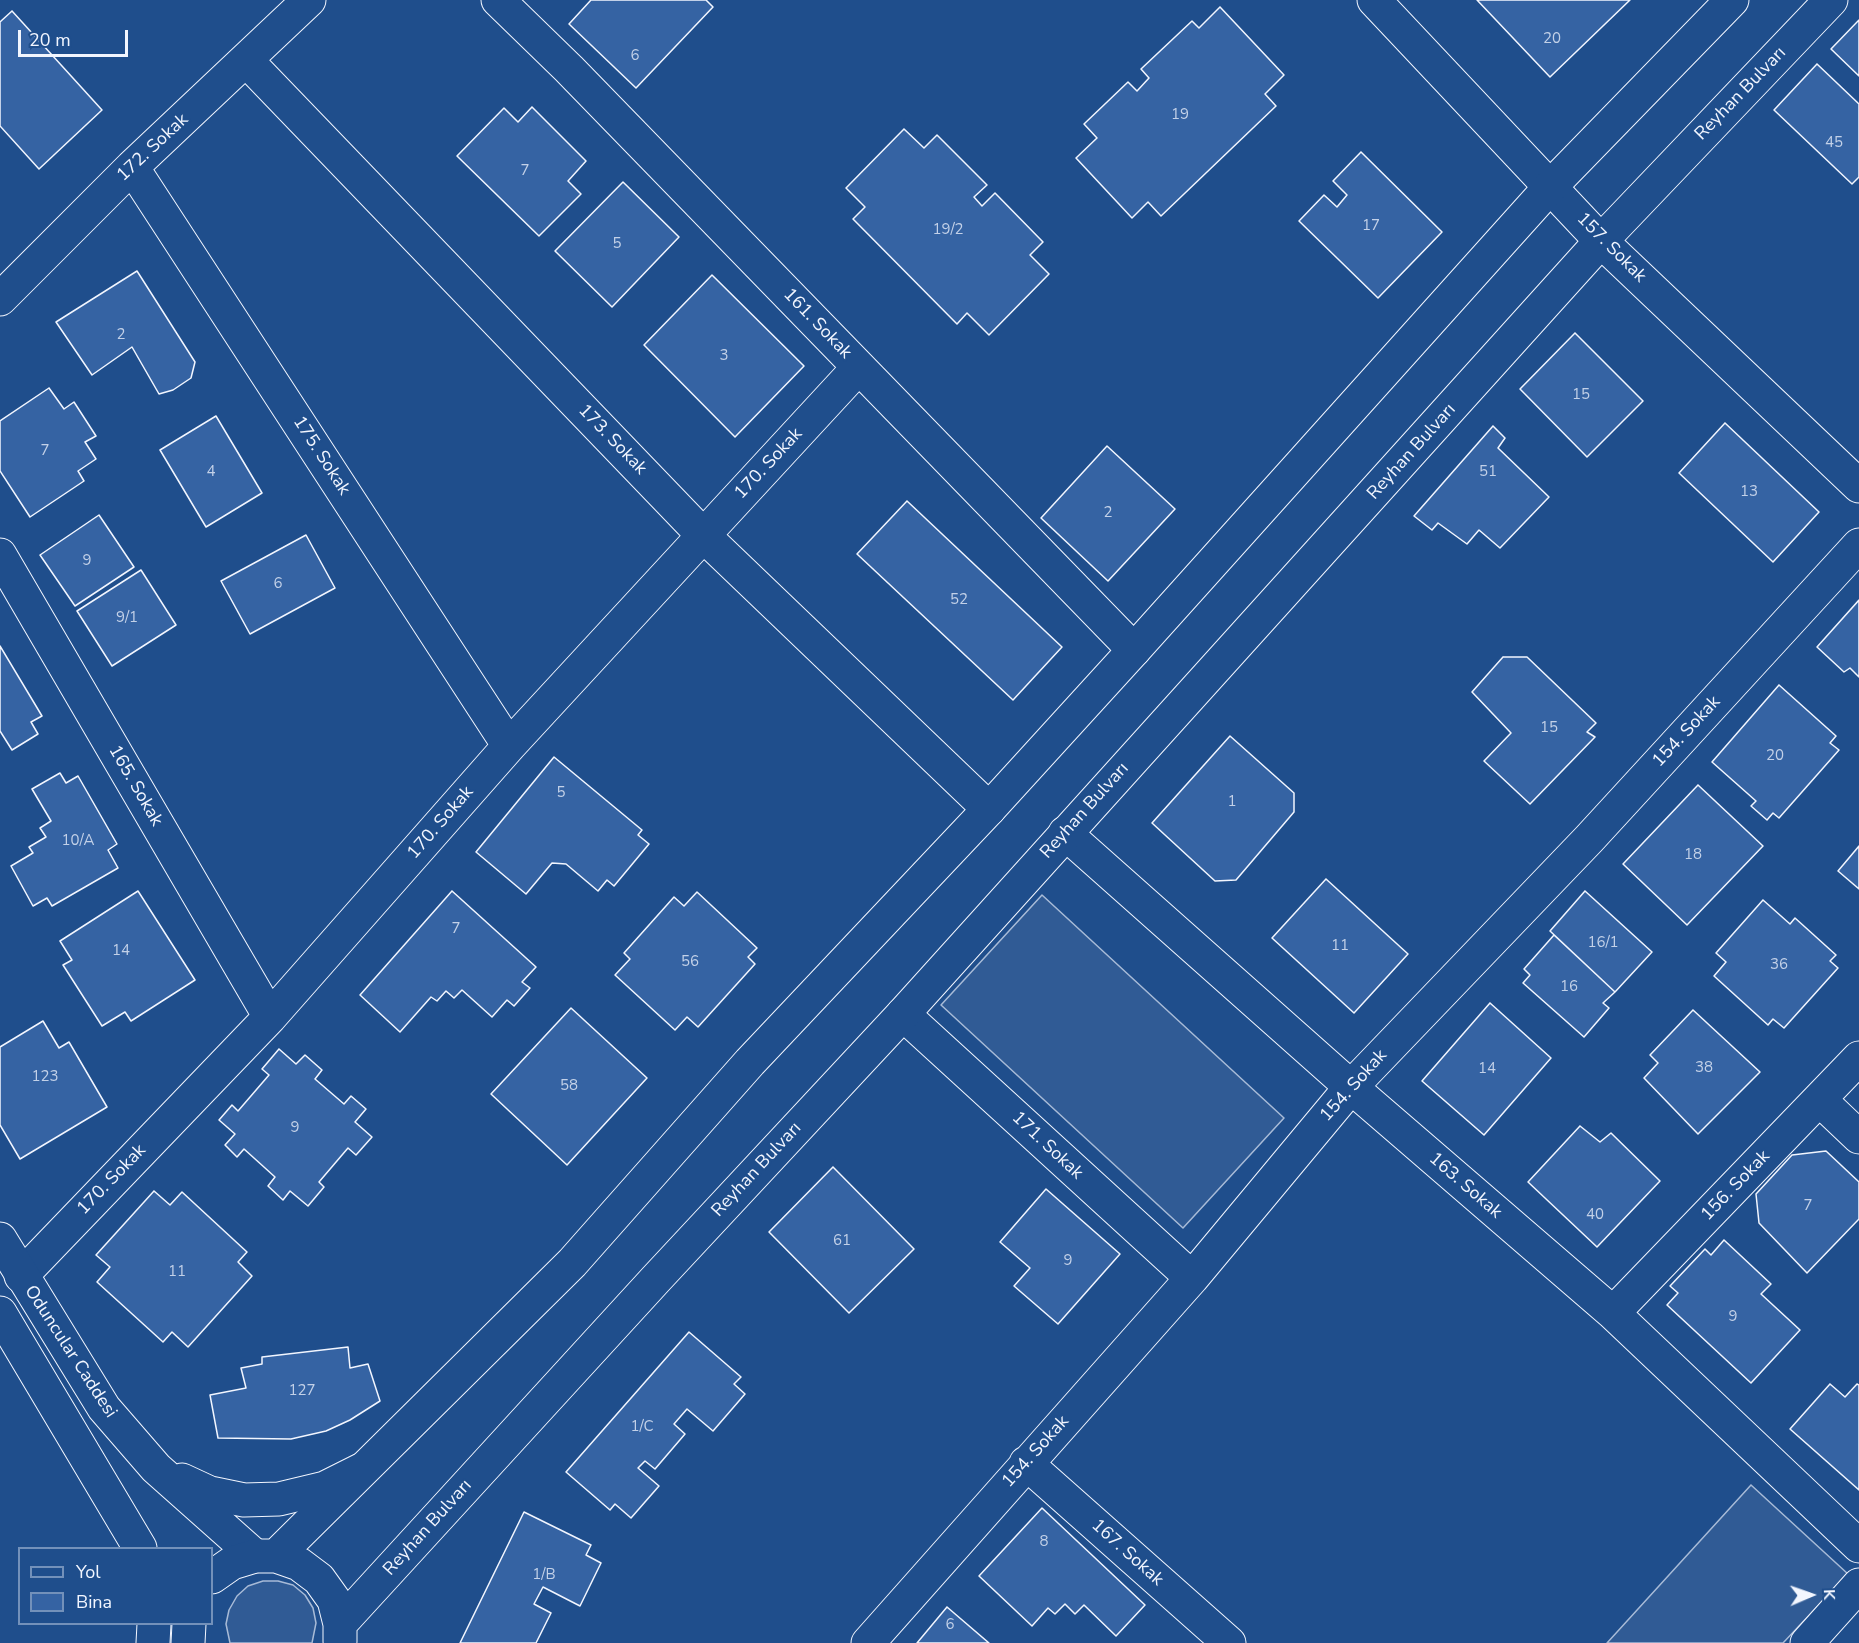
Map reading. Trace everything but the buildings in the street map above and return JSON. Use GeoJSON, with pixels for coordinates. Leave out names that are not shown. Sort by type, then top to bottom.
{"type":"FeatureCollection","features":[{"type":"Feature","properties":{"kind":"street","name":"172. Sokak"},"geometry":{"type":"LineString","coordinates":[[0,299],[132,167],[309,0]]}},
{"type":"Feature","properties":{"kind":"street","name":"161. Sokak"},"geometry":{"type":"LineString","coordinates":[[498,0],[1134,650]]}},
{"type":"Feature","properties":{"kind":"street","name":"157. Sokak"},"geometry":{"type":"LineString","coordinates":[[1374,0],[1601,241],[1859,486]]}},
{"type":"Feature","properties":{"kind":"street"},"geometry":{"type":"LineString","coordinates":[[213,1576],[232,1563],[265,1556],[370,1465],[572,1263],[750,1062],[989,809],[1134,650],[1551,186],[1732,0]]}},
{"type":"Feature","properties":{"kind":"street","name":"Reyhan Bulvarı"},"geometry":{"type":"LineString","coordinates":[[341,1638],[656,1278],[903,1014],[1601,241],[1831,0]]}},
{"type":"Feature","properties":{"kind":"street","name":"173. Sokak"},"geometry":{"type":"LineString","coordinates":[[246,60],[703,535],[989,809]]}},
{"type":"Feature","properties":{"kind":"street","name":"175. Sokak"},"geometry":{"type":"LineString","coordinates":[[132,167],[509,746]]}},
{"type":"Feature","properties":{"kind":"street","name":"170. Sokak"},"geometry":{"type":"LineString","coordinates":[[21,1276],[270,1017],[509,746],[859,367]]}},
{"type":"Feature","properties":{"kind":"street","name":"154. Sokak"},"geometry":{"type":"LineString","coordinates":[[868,1643],[1192,1278],[1350,1087],[1589,839],[1859,545]]}},
{"type":"Feature","properties":{"kind":"street","name":"165. Sokak"},"geometry":{"type":"LineString","coordinates":[[0,555],[270,1017]]}},
{"type":"Feature","properties":{"kind":"street","name":"163. Sokak"},"geometry":{"type":"LineString","coordinates":[[1065,833],[1350,1087],[1613,1313],[1859,1546]]}},
{"type":"Feature","properties":{"kind":"street","name":"171. Sokak"},"geometry":{"type":"LineString","coordinates":[[903,1014],[1192,1278]]}},
{"type":"Feature","properties":{"kind":"street","name":"156. Sokak"},"geometry":{"type":"LineString","coordinates":[[1613,1313],[1859,1058]]}},
{"type":"Feature","properties":{"kind":"street"},"geometry":{"type":"LineString","coordinates":[[1820,1100],[1859,1137]]}},
{"type":"Feature","properties":{"kind":"street","name":"Oduncular Caddesi"},"geometry":{"type":"LineString","coordinates":[[0,1239],[104,1408],[156,1468],[265,1556],[299,1564],[319,1579],[334,1600],[341,1638]]}},
{"type":"Feature","properties":{"kind":"street","name":"Oduncular Caddesi"},"geometry":{"type":"LineString","coordinates":[[1,1316],[139,1547]]}},
{"type":"Feature","properties":{"kind":"street","name":"167. Sokak"},"geometry":{"type":"LineString","coordinates":[[1026,1463],[1229,1643]]}},
{"type":"Feature","properties":{"kind":"street"},"geometry":{"type":"LineString","coordinates":[[156,1468],[210,1493],[244,1500],[279,1499],[325,1488],[370,1465]]}},
{"type":"Feature","properties":{"kind":"street"},"geometry":{"type":"LineString","coordinates":[[1807,1643],[1859,1585]]}},
{"type":"Feature","properties":{"kind":"street"},"geometry":{"type":"LineString","coordinates":[[153,1643],[154,1625]]}},
{"type":"Feature","properties":{"kind":"shaded area"},"geometry":{"type":"Polygon","coordinates":[[[1042,895],[1284,1118],[1183,1228],[941,1005],[1042,895]]]}},
{"type":"Feature","properties":{"kind":"shaded area"},"geometry":{"type":"Polygon","coordinates":[[[1751,1485],[1848,1574],[1783,1643],[1607,1643],[1751,1485]]]}},
{"type":"Feature","properties":{"kind":"shaded area"},"geometry":{"type":"Polygon","coordinates":[[[263,1581],[278,1581],[293,1585],[305,1595],[313,1608],[316,1623],[312,1643],[230,1643],[226,1624],[229,1610],[237,1596],[248,1586],[263,1581]]]}}]}
